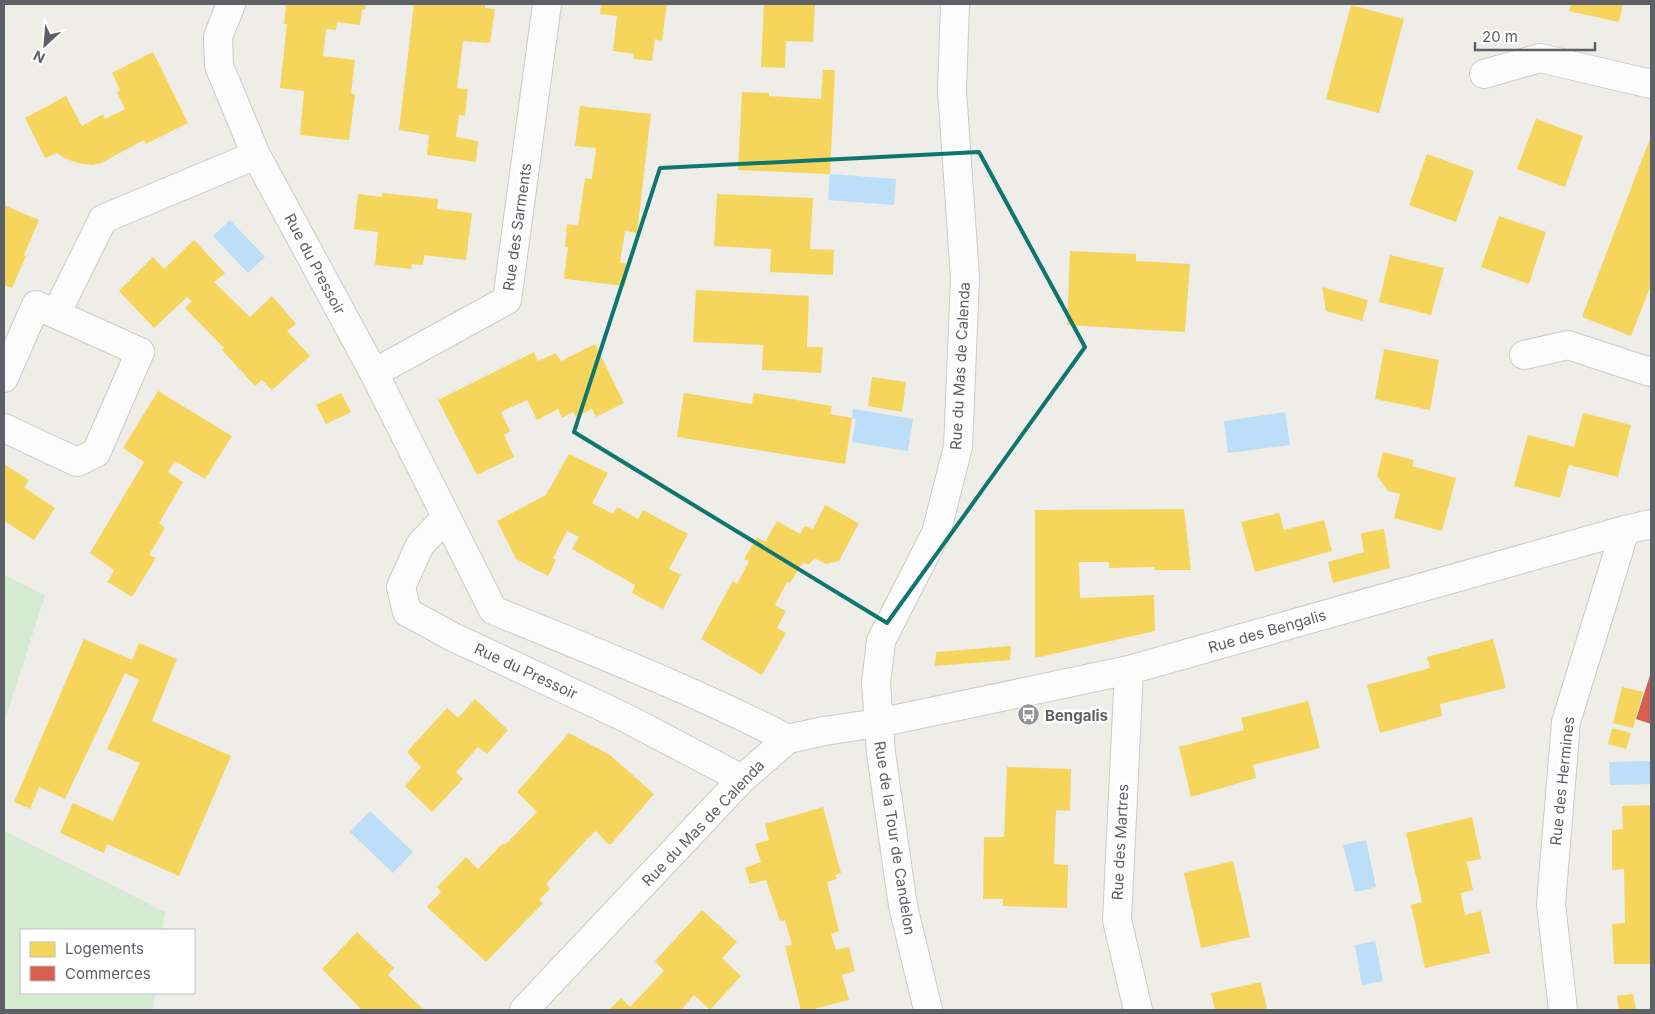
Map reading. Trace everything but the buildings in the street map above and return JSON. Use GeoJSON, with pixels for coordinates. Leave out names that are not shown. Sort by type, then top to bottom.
{"type":"FeatureCollection","features":[{"type":"Feature","properties":{"kind":"street","name":"Rue du Pressoir"},"geometry":{"type":"LineString","coordinates":[[231,4],[218,37],[219,66],[256,155],[374,373],[493,610],[636,669],[752,720],[788,739]]}},
{"type":"Feature","properties":{"kind":"street","name":"Rue des Sarments"},"geometry":{"type":"LineString","coordinates":[[374,373],[507,300],[547,4]]}},
{"type":"Feature","properties":{"kind":"street","name":"Rue du Mas de Calenda"},"geometry":{"type":"LineString","coordinates":[[524,1010],[742,779],[788,739],[824,731],[878,723],[876,682],[881,641],[936,533],[958,447],[965,278],[952,90],[955,4]]}},
{"type":"Feature","properties":{"kind":"street"},"geometry":{"type":"LineString","coordinates":[[1484,74],[1540,58],[1651,84]]}},
{"type":"Feature","properties":{"kind":"street"},"geometry":{"type":"LineString","coordinates":[[56,314],[103,219],[256,155]]}},
{"type":"Feature","properties":{"kind":"street"},"geometry":{"type":"LineString","coordinates":[[4,378],[36,305],[140,352],[96,453],[77,462],[4,428]]}},
{"type":"Feature","properties":{"kind":"street"},"geometry":{"type":"LineString","coordinates":[[1524,356],[1568,345],[1650,372],[1651,370]]}},
{"type":"Feature","properties":{"kind":"street","name":"Rue du Pressoir"},"geometry":{"type":"LineString","coordinates":[[446,517],[420,546],[401,587],[407,612],[453,637],[624,717],[742,779]]}},
{"type":"Feature","properties":{"kind":"street","name":"Rue des Bengalis"},"geometry":{"type":"LineString","coordinates":[[878,723],[1129,670],[1651,524]]}},
{"type":"Feature","properties":{"kind":"street","name":"Rue des Hermines"},"geometry":{"type":"LineString","coordinates":[[1563,1010],[1551,904],[1566,722],[1625,530]]}},
{"type":"Feature","properties":{"kind":"street","name":"Rue des Martres"},"geometry":{"type":"LineString","coordinates":[[1129,670],[1117,920],[1138,1010]]}},
{"type":"Feature","properties":{"kind":"street","name":"Rue de la Tour de Candelon"},"geometry":{"type":"LineString","coordinates":[[878,723],[883,771],[903,906],[928,1010]]}},
{"type":"Feature","properties":{"kind":"highlighted area"},"geometry":{"type":"Polygon","coordinates":[[[979,152],[1085,347],[887,623],[574,432],[660,168],[979,152]]]}},
{"type":"Feature","properties":{"kind":"green space"},"geometry":{"type":"Polygon","coordinates":[[[4,575],[45,595],[4,723],[4,575]]]}},
{"type":"Feature","properties":{"kind":"green space"},"geometry":{"type":"Polygon","coordinates":[[[4,831],[165,912],[162,929],[20,929],[20,994],[155,994],[153,1010],[4,1010],[4,831]]]}},
{"type":"Feature","properties":{"kind":"water"},"geometry":{"type":"Polygon","coordinates":[[[830,174],[896,179],[894,205],[828,200],[830,174]]]}},
{"type":"Feature","properties":{"kind":"water"},"geometry":{"type":"Polygon","coordinates":[[[230,220],[265,257],[248,273],[213,236],[230,220]]]}},
{"type":"Feature","properties":{"kind":"water"},"geometry":{"type":"Polygon","coordinates":[[[853,409],[913,419],[908,451],[852,442],[856,419],[852,418],[853,409]]]}},
{"type":"Feature","properties":{"kind":"water"},"geometry":{"type":"Polygon","coordinates":[[[1285,412],[1290,445],[1228,453],[1224,421],[1285,412]]]}},
{"type":"Feature","properties":{"kind":"water"},"geometry":{"type":"Polygon","coordinates":[[[1651,761],[1651,784],[1610,785],[1609,762],[1651,761]]]}},
{"type":"Feature","properties":{"kind":"water"},"geometry":{"type":"Polygon","coordinates":[[[370,811],[413,852],[393,873],[350,832],[370,811]]]}},
{"type":"Feature","properties":{"kind":"water"},"geometry":{"type":"Polygon","coordinates":[[[1366,840],[1376,887],[1355,892],[1343,845],[1366,840]]]}},
{"type":"Feature","properties":{"kind":"water"},"geometry":{"type":"Polygon","coordinates":[[[1375,941],[1383,981],[1362,985],[1355,945],[1375,941]]]}},
{"type":"Feature","properties":{"kind":"place","name":"Bengalis"},"geometry":{"type":"Point","coordinates":[1029,715]}}]}
